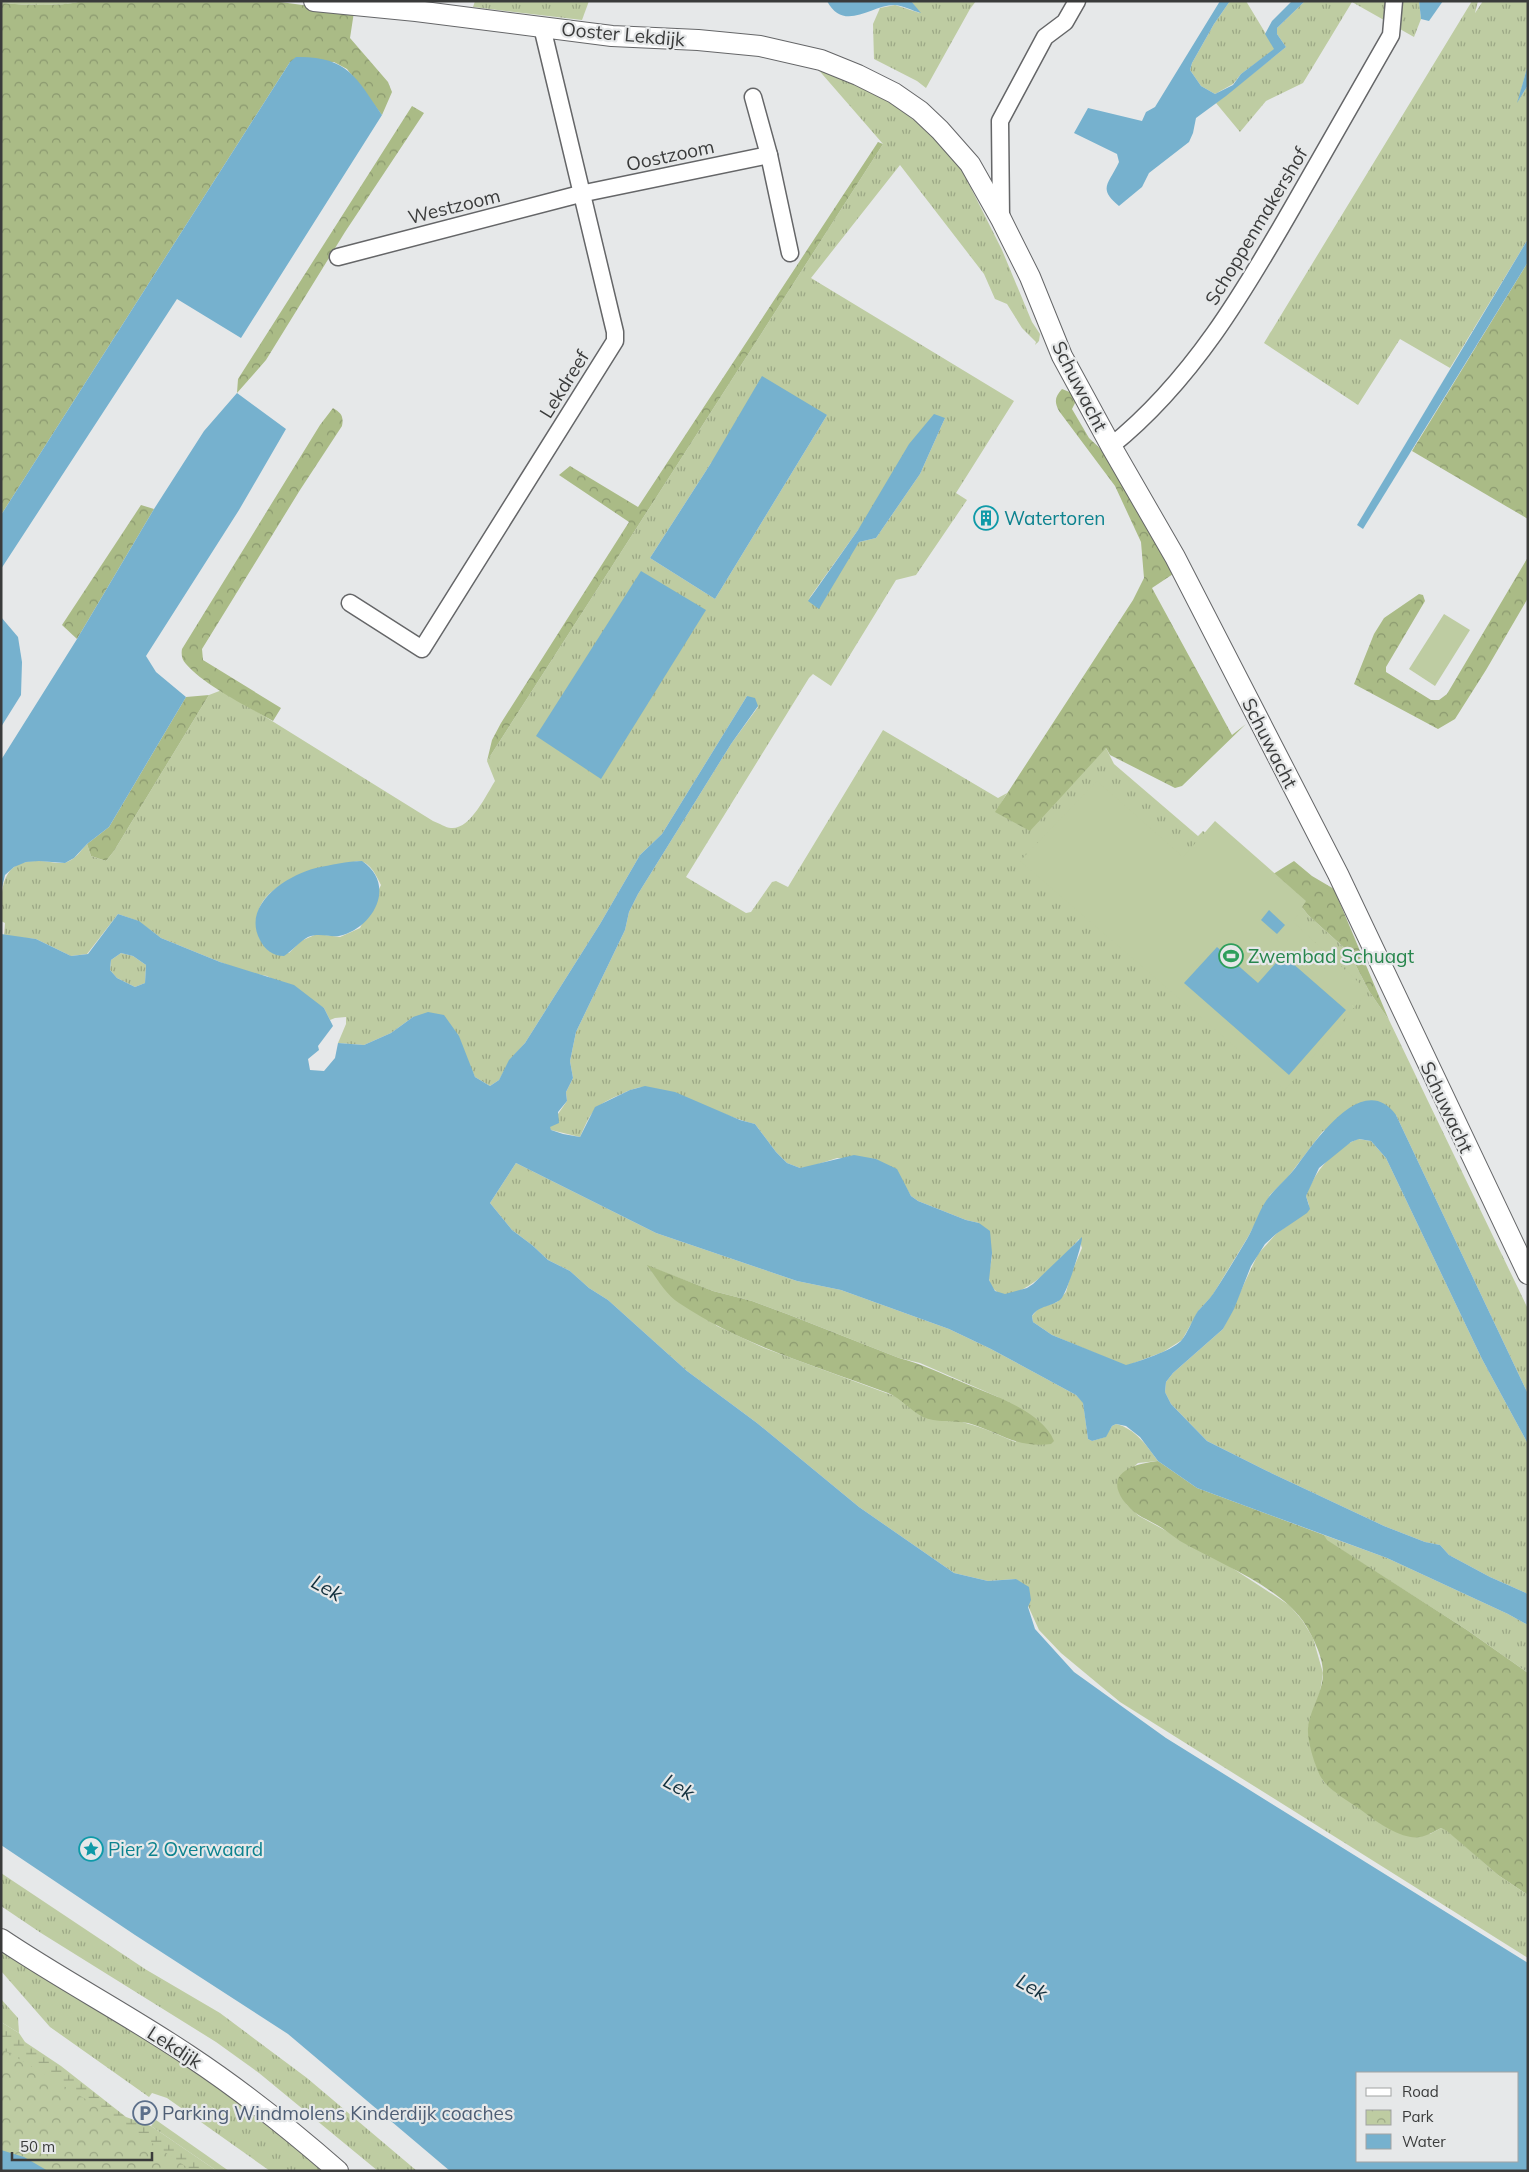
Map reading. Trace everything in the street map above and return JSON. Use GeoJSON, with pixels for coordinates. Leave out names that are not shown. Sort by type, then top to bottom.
{"type":"FeatureCollection","features":[{"type":"Feature","properties":{"kind":"street","name":"Ooster Lekdijk"},"geometry":{"type":"LineString","coordinates":[[314,1],[416,11],[612,36],[698,40],[760,46],[821,60],[858,75],[894,93],[920,111]]}},
{"type":"Feature","properties":{"kind":"street","name":"Schuwacht"},"geometry":{"type":"LineString","coordinates":[[1001,219],[1000,121],[1045,37],[1065,22],[1077,1]]}},
{"type":"Feature","properties":{"kind":"street","name":"Schoppenmakershof"},"geometry":{"type":"LineString","coordinates":[[1111,446],[1138,424],[1172,390],[1195,362],[1258,268],[1391,35],[1394,1]]}},
{"type":"Feature","properties":{"kind":"street","name":"Lekdreef"},"geometry":{"type":"LineString","coordinates":[[350,603],[422,649],[615,341],[542,27]]}},
{"type":"Feature","properties":{"kind":"street"},"geometry":{"type":"LineString","coordinates":[[753,97],[769,155],[790,253]]}},
{"type":"Feature","properties":{"kind":"street","name":"Schuwacht"},"geometry":{"type":"LineString","coordinates":[[920,111],[940,130],[970,164],[1001,219],[1030,277],[1062,356],[1175,557],[1338,874],[1528,1274]]}},
{"type":"Feature","properties":{"kind":"street","name":"Oostzoom"},"geometry":{"type":"LineString","coordinates":[[580,194],[769,155]]}},
{"type":"Feature","properties":{"kind":"street","name":"Westzoom"},"geometry":{"type":"LineString","coordinates":[[338,257],[580,194]]}},
{"type":"Feature","properties":{"kind":"street","name":"Lekdijk"},"geometry":{"type":"LineString","coordinates":[[1,1939],[196,2060],[240,2090],[338,2171]]}},
{"type":"Feature","properties":{"kind":"green space"},"geometry":{"type":"Polygon","coordinates":[[[1,1],[83,1],[42,5],[1,3],[1,1]]]}},
{"type":"Feature","properties":{"kind":"green space"},"geometry":{"type":"Polygon","coordinates":[[[83,1],[273,1],[354,12],[350,38],[388,82],[392,92],[382,115],[347,69],[334,62],[290,62],[1,515],[1,3],[53,5],[83,1]]]}},
{"type":"Feature","properties":{"kind":"green space"},"geometry":{"type":"Polygon","coordinates":[[[475,1],[589,1],[582,20],[473,7],[475,1]]]}},
{"type":"Feature","properties":{"kind":"green space"},"geometry":{"type":"Polygon","coordinates":[[[911,1],[976,1],[926,88],[917,81],[874,59],[873,24],[880,8],[895,5],[920,13],[911,1]]]}},
{"type":"Feature","properties":{"kind":"green space"},"geometry":{"type":"Polygon","coordinates":[[[1230,1],[1246,1],[1275,49],[1241,74],[1233,84],[1215,94],[1201,86],[1190,70],[1214,24],[1230,1]]]}},
{"type":"Feature","properties":{"kind":"green space"},"geometry":{"type":"Polygon","coordinates":[[[1305,1],[1419,1],[1421,19],[1414,37],[1352,2],[1303,83],[1266,101],[1240,132],[1216,103],[1286,47],[1277,34],[1277,28],[1305,1]]]}},
{"type":"Feature","properties":{"kind":"green space"},"geometry":{"type":"Polygon","coordinates":[[[1472,1],[1478,1],[1475,13],[1483,1],[1528,1],[1528,65],[1518,101],[1528,85],[1528,239],[1450,368],[1400,339],[1358,405],[1264,343],[1472,1]]]}},
{"type":"Feature","properties":{"kind":"green space"},"geometry":{"type":"Polygon","coordinates":[[[816,67],[879,93],[937,138],[958,162],[1002,250],[1032,322],[1040,334],[1039,341],[1035,345],[1036,342],[1022,328],[1007,304],[995,299],[984,274],[900,165],[811,278],[1014,401],[956,493],[967,500],[916,575],[896,580],[831,686],[813,674],[809,678],[686,877],[746,913],[751,912],[772,882],[776,881],[788,887],[883,730],[998,798],[1007,793],[996,812],[1106,748],[1114,764],[1198,836],[1203,831],[1292,894],[1308,915],[1349,952],[1369,991],[1389,1020],[1528,1309],[1528,1394],[1396,1115],[1323,1131],[1288,1177],[1270,1195],[1248,1237],[1212,1296],[1199,1310],[1182,1340],[1163,1352],[1126,1366],[1052,1335],[1033,1322],[1032,1316],[1039,1308],[1057,1302],[1066,1292],[1082,1248],[1079,1239],[1037,1280],[1011,1294],[999,1293],[989,1281],[992,1255],[979,1223],[966,1220],[918,1201],[911,1196],[904,1184],[876,1159],[837,1158],[800,1168],[787,1163],[776,1152],[755,1124],[674,1094],[646,1087],[631,1090],[597,1107],[590,1116],[580,1137],[551,1130],[549,1127],[567,1101],[566,1092],[573,1078],[570,1061],[576,1032],[625,930],[629,912],[638,894],[731,744],[758,707],[747,696],[662,834],[640,855],[600,924],[525,1043],[510,1060],[499,1080],[490,1086],[475,1077],[466,1059],[413,1017],[391,1033],[364,1045],[338,1043],[346,1024],[346,1017],[330,1020],[324,1008],[267,976],[246,972],[161,938],[138,921],[118,914],[87,954],[71,956],[36,939],[4,936],[5,923],[1,921],[1,898],[6,878],[10,871],[17,865],[27,862],[61,863],[70,861],[87,844],[91,856],[106,861],[114,851],[209,695],[222,690],[433,821],[451,828],[458,827],[471,818],[495,781],[487,761],[883,144],[816,67]],[[827,415],[711,463],[650,558],[715,599],[827,415]],[[945,418],[858,530],[808,600],[859,542],[876,538],[920,474],[945,418]],[[357,861],[307,876],[273,891],[259,908],[257,929],[265,946],[270,951],[289,953],[301,941],[317,934],[340,937],[360,928],[381,885],[372,869],[366,863],[357,861]]]}},
{"type":"Feature","properties":{"kind":"green space"},"geometry":{"type":"Polygon","coordinates":[[[412,106],[424,113],[345,232],[266,360],[237,393],[238,379],[412,106]]]}},
{"type":"Feature","properties":{"kind":"green space"},"geometry":{"type":"Polygon","coordinates":[[[878,142],[883,144],[487,761],[492,740],[501,723],[629,522],[559,475],[570,466],[638,507],[878,142]]]}},
{"type":"Feature","properties":{"kind":"green space"},"geometry":{"type":"Polygon","coordinates":[[[1528,262],[1528,519],[1412,451],[1528,262]]]}},
{"type":"Feature","properties":{"kind":"green space"},"geometry":{"type":"Polygon","coordinates":[[[1062,389],[1072,393],[1076,401],[1072,409],[1089,438],[1106,454],[1173,574],[1152,588],[1232,735],[1246,724],[1182,786],[1175,788],[1110,755],[1106,748],[1030,831],[995,812],[1133,600],[1144,578],[1141,542],[1115,486],[1057,408],[1056,399],[1062,389]]]}},
{"type":"Feature","properties":{"kind":"green space"},"geometry":{"type":"Polygon","coordinates":[[[333,408],[341,415],[343,420],[342,426],[300,490],[202,649],[203,660],[281,708],[273,721],[204,680],[185,662],[182,657],[182,649],[320,425],[333,408]]]}},
{"type":"Feature","properties":{"kind":"green space"},"geometry":{"type":"Polygon","coordinates":[[[141,505],[154,509],[77,639],[62,625],[141,505]]]}},
{"type":"Feature","properties":{"kind":"green space"},"geometry":{"type":"Polygon","coordinates":[[[1528,557],[1528,598],[1455,719],[1438,729],[1354,684],[1374,634],[1384,618],[1419,594],[1423,595],[1425,601],[1386,667],[1386,672],[1431,700],[1439,700],[1447,694],[1528,557]]]}},
{"type":"Feature","properties":{"kind":"green space"},"geometry":{"type":"Polygon","coordinates":[[[1444,614],[1470,630],[1435,686],[1409,669],[1444,614]]]}},
{"type":"Feature","properties":{"kind":"green space"},"geometry":{"type":"Polygon","coordinates":[[[209,695],[114,851],[106,861],[91,856],[87,844],[109,827],[186,697],[209,695]]]}},
{"type":"Feature","properties":{"kind":"green space","name":"Zwembad Schuagt"},"geometry":{"type":"Polygon","coordinates":[[[1097,781],[1183,857],[1215,821],[1306,901],[1293,922],[1368,991],[1285,1090],[1020,861],[1097,781]]]}},
{"type":"Feature","properties":{"kind":"green space"},"geometry":{"type":"Polygon","coordinates":[[[1294,861],[1312,876],[1334,889],[1389,1020],[1369,991],[1349,952],[1308,915],[1292,894],[1270,876],[1294,861]]]}},
{"type":"Feature","properties":{"kind":"green space"},"geometry":{"type":"Polygon","coordinates":[[[121,953],[133,956],[146,965],[145,983],[135,987],[117,978],[110,970],[111,960],[121,953]]]}},
{"type":"Feature","properties":{"kind":"green space"},"geometry":{"type":"Polygon","coordinates":[[[1358,1139],[1371,1141],[1386,1158],[1482,1359],[1528,1444],[1528,1594],[1490,1577],[1449,1555],[1440,1545],[1425,1542],[1384,1526],[1207,1441],[1171,1404],[1165,1392],[1166,1382],[1173,1373],[1223,1329],[1258,1254],[1276,1234],[1291,1223],[1309,1205],[1306,1196],[1314,1178],[1326,1162],[1349,1143],[1358,1139]]]}},
{"type":"Feature","properties":{"kind":"green space"},"geometry":{"type":"Polygon","coordinates":[[[516,1163],[656,1233],[797,1281],[841,1290],[949,1329],[991,1349],[1076,1395],[1083,1402],[1088,1439],[1092,1441],[1105,1437],[1112,1426],[1116,1424],[1135,1434],[1158,1461],[1138,1463],[1118,1480],[1119,1492],[1127,1505],[1139,1516],[1223,1562],[1289,1605],[1302,1620],[1313,1638],[1323,1673],[1320,1692],[1308,1728],[1316,1765],[1323,1781],[1335,1792],[1357,1806],[1430,1834],[1441,1828],[1448,1831],[1498,1875],[1528,1895],[1528,1958],[1120,1702],[1061,1653],[1039,1630],[1016,1579],[988,1581],[954,1573],[859,1507],[757,1423],[687,1371],[608,1300],[589,1288],[570,1271],[548,1260],[512,1230],[490,1203],[516,1163]],[[648,1266],[717,1326],[764,1348],[897,1397],[923,1410],[981,1428],[1016,1442],[998,1397],[920,1363],[899,1358],[752,1301],[713,1291],[648,1266]]]}},
{"type":"Feature","properties":{"kind":"green space"},"geometry":{"type":"Polygon","coordinates":[[[647,1265],[713,1291],[752,1301],[787,1314],[924,1366],[988,1393],[1015,1405],[1039,1421],[1048,1430],[1054,1441],[1051,1444],[1027,1444],[968,1423],[933,1420],[923,1417],[898,1398],[888,1393],[781,1354],[703,1318],[670,1295],[647,1265]]]}},
{"type":"Feature","properties":{"kind":"green space"},"geometry":{"type":"Polygon","coordinates":[[[1158,1461],[1197,1488],[1324,1535],[1327,1540],[1467,1630],[1528,1673],[1528,1895],[1498,1875],[1447,1831],[1441,1828],[1420,1837],[1400,1834],[1374,1820],[1334,1792],[1324,1782],[1315,1764],[1308,1734],[1309,1721],[1321,1687],[1323,1673],[1323,1666],[1313,1639],[1303,1621],[1278,1596],[1246,1576],[1180,1541],[1162,1528],[1135,1513],[1127,1505],[1117,1485],[1123,1472],[1148,1462],[1158,1461]]]}},
{"type":"Feature","properties":{"kind":"green space"},"geometry":{"type":"Polygon","coordinates":[[[1324,1535],[1387,1558],[1528,1625],[1528,1673],[1467,1630],[1326,1540],[1324,1535]]]}},
{"type":"Feature","properties":{"kind":"green space"},"geometry":{"type":"Polygon","coordinates":[[[1,1873],[145,1969],[220,2013],[307,2078],[417,2171],[378,2171],[259,2073],[216,2042],[1,1906],[1,1873]]]}},
{"type":"Feature","properties":{"kind":"green space"},"geometry":{"type":"Polygon","coordinates":[[[1,1949],[53,1983],[159,2046],[240,2100],[324,2171],[270,2171],[167,2098],[152,2093],[149,2097],[50,2027],[1,1971],[1,1949]]]}},
{"type":"Feature","properties":{"kind":"green space"},"geometry":{"type":"Polygon","coordinates":[[[1,1999],[18,2018],[19,2033],[1,2022],[1,1999]]]}},
{"type":"Feature","properties":{"kind":"green space"},"geometry":{"type":"Polygon","coordinates":[[[1,2022],[19,2033],[25,2042],[61,2066],[126,2117],[151,2126],[217,2171],[48,2171],[1,2150],[1,2022]]]}},
{"type":"Feature","properties":{"kind":"green space"},"geometry":{"type":"Polygon","coordinates":[[[1,2048],[115,2117],[192,2171],[1,2171],[1,2048]]]}},
{"type":"Feature","properties":{"kind":"green space"},"geometry":{"type":"Polygon","coordinates":[[[156,2120],[229,2171],[217,2171],[151,2126],[156,2120]]]}},
{"type":"Feature","properties":{"kind":"water"},"geometry":{"type":"Polygon","coordinates":[[[827,1],[911,1],[921,13],[894,5],[858,15],[841,15],[827,1]]]}},
{"type":"Feature","properties":{"kind":"water"},"geometry":{"type":"Polygon","coordinates":[[[1220,1],[1230,1],[1214,24],[1190,70],[1201,86],[1215,94],[1233,85],[1241,74],[1274,49],[1265,34],[1272,21],[1292,1],[1305,1],[1277,28],[1277,34],[1286,47],[1196,118],[1189,142],[1149,173],[1142,187],[1119,206],[1108,195],[1107,190],[1107,185],[1119,162],[1117,154],[1074,133],[1088,108],[1142,121],[1146,112],[1155,107],[1220,1]]]}},
{"type":"Feature","properties":{"kind":"water"},"geometry":{"type":"Polygon","coordinates":[[[1419,1],[1443,1],[1429,21],[1421,19],[1419,1]]]}},
{"type":"Feature","properties":{"kind":"water"},"geometry":{"type":"Polygon","coordinates":[[[296,57],[327,60],[348,71],[365,90],[382,115],[241,338],[177,299],[1,569],[1,515],[290,62],[296,57]]]}},
{"type":"Feature","properties":{"kind":"water"},"geometry":{"type":"Polygon","coordinates":[[[1528,65],[1528,85],[1517,103],[1528,65]]]}},
{"type":"Feature","properties":{"kind":"water"},"geometry":{"type":"Polygon","coordinates":[[[1528,239],[1528,262],[1363,529],[1357,525],[1528,239]]]}},
{"type":"Feature","properties":{"kind":"water"},"geometry":{"type":"Polygon","coordinates":[[[762,376],[827,415],[715,599],[650,558],[711,463],[762,376]]]}},
{"type":"Feature","properties":{"kind":"water"},"geometry":{"type":"Polygon","coordinates":[[[237,393],[286,429],[239,510],[146,656],[156,672],[186,697],[109,827],[87,844],[74,858],[65,863],[26,862],[14,867],[5,875],[1,892],[1,760],[77,639],[154,509],[204,431],[237,393]]]}},
{"type":"Feature","properties":{"kind":"water"},"geometry":{"type":"Polygon","coordinates":[[[934,414],[945,418],[920,474],[876,538],[859,542],[819,609],[808,601],[858,530],[909,444],[934,414]]]}},
{"type":"Feature","properties":{"kind":"water"},"geometry":{"type":"Polygon","coordinates":[[[641,571],[706,610],[601,779],[536,736],[641,571]]]}},
{"type":"Feature","properties":{"kind":"water"},"geometry":{"type":"Polygon","coordinates":[[[1,617],[18,637],[22,662],[21,695],[1,727],[1,617]]]}},
{"type":"Feature","properties":{"kind":"water","name":"Lek"},"geometry":{"type":"Polygon","coordinates":[[[747,696],[755,698],[758,706],[731,744],[638,894],[629,912],[625,930],[576,1032],[570,1061],[573,1078],[566,1092],[567,1101],[558,1112],[559,1123],[550,1127],[551,1130],[580,1137],[595,1107],[630,1090],[645,1086],[675,1092],[740,1120],[755,1124],[776,1152],[787,1163],[800,1168],[854,1155],[876,1159],[897,1169],[911,1196],[918,1201],[966,1220],[979,1223],[990,1231],[992,1253],[989,1280],[995,1291],[1005,1294],[1027,1288],[1033,1284],[1082,1237],[1070,1279],[1061,1299],[1035,1312],[1032,1316],[1033,1322],[1052,1335],[1126,1365],[1163,1352],[1181,1341],[1198,1311],[1211,1296],[1230,1266],[1266,1201],[1340,1115],[1355,1105],[1369,1100],[1383,1103],[1396,1115],[1528,1394],[1528,1444],[1482,1359],[1386,1158],[1371,1141],[1359,1139],[1351,1142],[1319,1168],[1306,1196],[1310,1209],[1265,1244],[1251,1266],[1234,1309],[1223,1329],[1173,1373],[1166,1382],[1165,1392],[1171,1404],[1207,1441],[1384,1526],[1425,1542],[1440,1545],[1449,1555],[1490,1577],[1528,1594],[1528,1625],[1387,1558],[1197,1488],[1158,1461],[1140,1437],[1126,1426],[1116,1424],[1112,1426],[1106,1437],[1092,1441],[1088,1439],[1083,1403],[1076,1395],[991,1349],[949,1329],[841,1290],[797,1281],[656,1233],[516,1163],[490,1203],[512,1230],[548,1260],[570,1271],[589,1288],[608,1300],[687,1371],[757,1423],[859,1507],[954,1573],[988,1581],[1016,1579],[1029,1587],[1031,1600],[1028,1607],[1035,1629],[1074,1672],[1166,1738],[1528,1963],[1528,2171],[450,2171],[288,2034],[1,1845],[1,934],[36,939],[71,956],[88,954],[118,914],[139,921],[161,938],[220,962],[294,985],[324,1008],[333,1026],[318,1046],[319,1050],[308,1059],[310,1070],[324,1071],[335,1058],[338,1043],[364,1045],[391,1033],[413,1017],[428,1012],[444,1015],[459,1036],[475,1077],[490,1086],[499,1080],[509,1060],[525,1043],[600,924],[640,855],[662,834],[747,696]],[[121,953],[111,960],[110,970],[117,978],[135,987],[145,983],[146,965],[133,956],[121,953]]]}},
{"type":"Feature","properties":{"kind":"water"},"geometry":{"type":"Polygon","coordinates":[[[362,861],[372,870],[378,881],[379,892],[377,903],[372,913],[364,922],[354,930],[343,935],[308,937],[284,956],[273,954],[264,947],[256,927],[257,915],[262,904],[270,894],[292,877],[304,872],[339,863],[362,861]]]}},
{"type":"Feature","properties":{"kind":"water"},"geometry":{"type":"Polygon","coordinates":[[[1269,910],[1285,925],[1277,934],[1261,920],[1269,910]]]}},
{"type":"Feature","properties":{"kind":"water"},"geometry":{"type":"Polygon","coordinates":[[[1217,947],[1258,983],[1283,955],[1346,1010],[1289,1075],[1184,983],[1217,947]]]}},
{"type":"Feature","properties":{"kind":"water"},"geometry":{"type":"Polygon","coordinates":[[[1,2150],[24,2157],[48,2171],[1,2171],[1,2150]]]}},
{"type":"Feature","properties":{"kind":"place","name":"Watertoren"},"geometry":{"type":"Point","coordinates":[986,518]}},
{"type":"Feature","properties":{"kind":"place","name":"Zwembad Schuagt"},"geometry":{"type":"Point","coordinates":[1231,956]}},
{"type":"Feature","properties":{"kind":"place","name":"Pier 2 Overwaard"},"geometry":{"type":"Point","coordinates":[91,1849]}},
{"type":"Feature","properties":{"kind":"place","name":"Parking Windmolens Kinderdijk coaches"},"geometry":{"type":"Point","coordinates":[145,2113]}}]}
